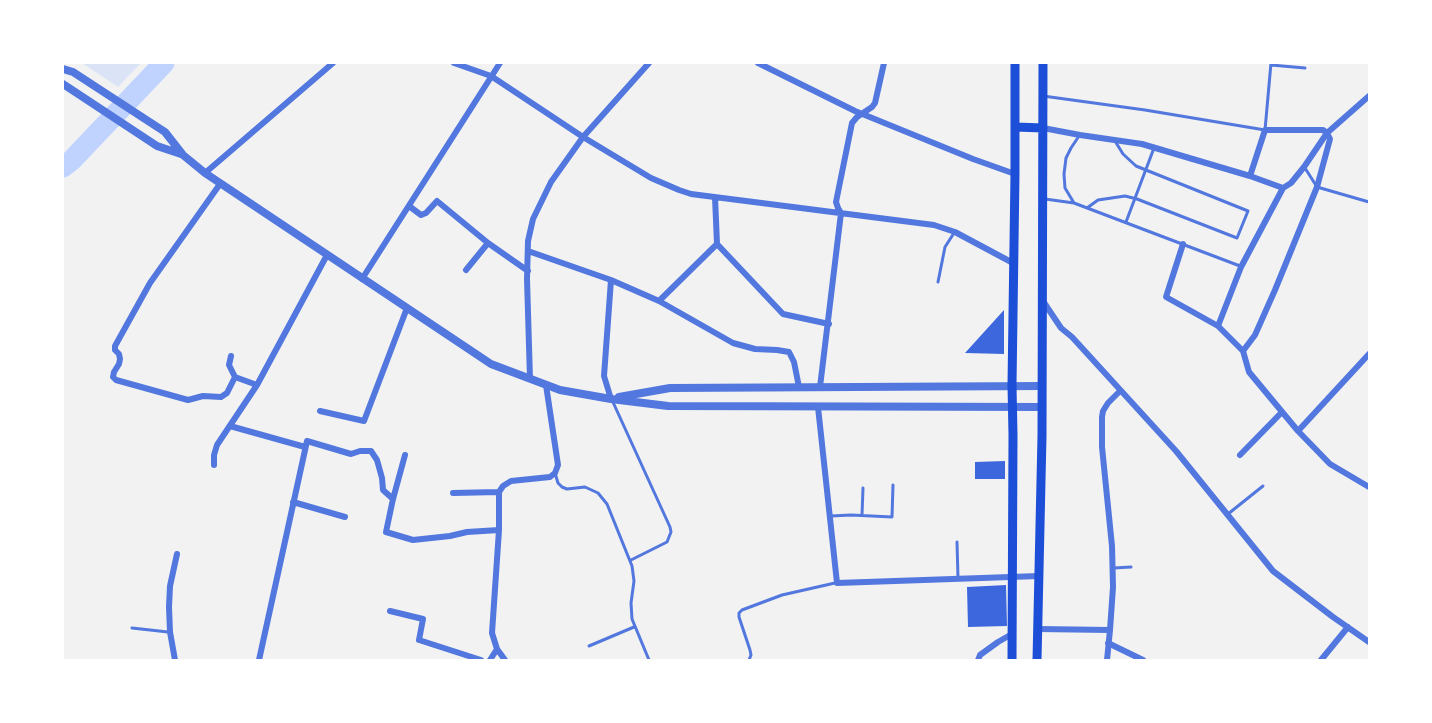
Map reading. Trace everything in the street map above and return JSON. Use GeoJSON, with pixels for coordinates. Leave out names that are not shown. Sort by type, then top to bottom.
{"type":"FeatureCollection","features":[{"type":"Feature","properties":{"kind":"main road"},"geometry":{"type":"LineString","coordinates":[[1012,660],[1012,386],[1016,63]]}},
{"type":"Feature","properties":{"kind":"main road"},"geometry":{"type":"LineString","coordinates":[[1037,660],[1042,407],[1043,63]]}},
{"type":"Feature","properties":{"kind":"main road"},"geometry":{"type":"LineString","coordinates":[[1016,127],[1043,128]]}},
{"type":"Feature","properties":{"kind":"street"},"geometry":{"type":"LineString","coordinates":[[205,173],[333,63]]}},
{"type":"Feature","properties":{"kind":"street"},"geometry":{"type":"LineString","coordinates":[[454,63],[491,76],[583,137],[665,185],[691,194],[934,225],[955,232],[1013,263]]}},
{"type":"Feature","properties":{"kind":"street"},"geometry":{"type":"LineString","coordinates":[[362,279],[500,63]]}},
{"type":"Feature","properties":{"kind":"street"},"geometry":{"type":"LineString","coordinates":[[530,379],[528,241],[539,203],[583,137],[649,63]]}},
{"type":"Feature","properties":{"kind":"street"},"geometry":{"type":"LineString","coordinates":[[758,63],[863,114],[1015,174]]}},
{"type":"Feature","properties":{"kind":"street"},"geometry":{"type":"LineString","coordinates":[[820,387],[841,213],[837,202],[852,123],[875,103],[884,63]]}},
{"type":"Feature","properties":{"kind":"street"},"geometry":{"type":"LineString","coordinates":[[63,69],[73,72],[165,132],[183,155],[220,184],[491,364],[560,390],[668,406],[1042,407]]}},
{"type":"Feature","properties":{"kind":"street"},"geometry":{"type":"LineString","coordinates":[[64,85],[156,146],[183,155]]}},
{"type":"Feature","properties":{"kind":"street"},"geometry":{"type":"LineString","coordinates":[[1218,326],[1241,267],[1283,188],[1291,183],[1327,133],[1369,96]]}},
{"type":"Feature","properties":{"kind":"street"},"geometry":{"type":"LineString","coordinates":[[1043,128],[1142,144],[1283,188]]}},
{"type":"Feature","properties":{"kind":"street"},"geometry":{"type":"LineString","coordinates":[[1243,351],[1255,335],[1317,187],[1330,140],[1327,133],[1323,130],[1265,130],[1250,176]]}},
{"type":"Feature","properties":{"kind":"street"},"geometry":{"type":"LineString","coordinates":[[220,184],[150,283],[115,346],[120,359],[113,376],[116,380],[188,400],[203,396],[221,397],[227,393],[235,377]]}},
{"type":"Feature","properties":{"kind":"street"},"geometry":{"type":"LineString","coordinates":[[715,197],[717,244],[783,314],[829,324]]}},
{"type":"Feature","properties":{"kind":"street"},"geometry":{"type":"LineString","coordinates":[[409,206],[421,215],[437,201],[488,243],[528,271]]}},
{"type":"Feature","properties":{"kind":"street"},"geometry":{"type":"LineString","coordinates":[[466,270],[488,243]]}},
{"type":"Feature","properties":{"kind":"street"},"geometry":{"type":"LineString","coordinates":[[659,301],[717,244]]}},
{"type":"Feature","properties":{"kind":"street"},"geometry":{"type":"LineString","coordinates":[[1183,244],[1166,297],[1218,326],[1243,351],[1249,372],[1298,431],[1330,464],[1369,487]]}},
{"type":"Feature","properties":{"kind":"street"},"geometry":{"type":"LineString","coordinates":[[528,251],[611,280],[659,301],[733,342],[755,349],[789,352],[794,362],[799,387]]}},
{"type":"Feature","properties":{"kind":"street"},"geometry":{"type":"LineString","coordinates":[[214,465],[214,455],[218,445],[257,385],[327,255]]}},
{"type":"Feature","properties":{"kind":"street"},"geometry":{"type":"LineString","coordinates":[[611,280],[604,376],[611,399]]}},
{"type":"Feature","properties":{"kind":"street"},"geometry":{"type":"LineString","coordinates":[[1041,298],[1061,328],[1072,337],[1176,451],[1273,571],[1369,642]]}},
{"type":"Feature","properties":{"kind":"street"},"geometry":{"type":"LineString","coordinates":[[320,411],[364,421],[407,308]]}},
{"type":"Feature","properties":{"kind":"street"},"geometry":{"type":"LineString","coordinates":[[1298,431],[1369,354]]}},
{"type":"Feature","properties":{"kind":"street"},"geometry":{"type":"LineString","coordinates":[[231,356],[229,365],[235,377],[257,385]]}},
{"type":"Feature","properties":{"kind":"street"},"geometry":{"type":"LineString","coordinates":[[505,660],[497,649],[492,633],[499,530],[499,492],[511,481],[549,477],[555,473],[558,465],[546,385]]}},
{"type":"Feature","properties":{"kind":"street"},"geometry":{"type":"LineString","coordinates":[[611,399],[670,388],[1042,386]]}},
{"type":"Feature","properties":{"kind":"street"},"geometry":{"type":"LineString","coordinates":[[1107,660],[1112,546],[1102,447],[1102,417],[1108,403],[1120,391]]}},
{"type":"Feature","properties":{"kind":"street"},"geometry":{"type":"LineString","coordinates":[[818,406],[837,583],[1039,576]]}},
{"type":"Feature","properties":{"kind":"street"},"geometry":{"type":"LineString","coordinates":[[1240,455],[1282,412]]}},
{"type":"Feature","properties":{"kind":"street"},"geometry":{"type":"LineString","coordinates":[[231,426],[305,447]]}},
{"type":"Feature","properties":{"kind":"street"},"geometry":{"type":"LineString","coordinates":[[259,660],[307,441],[351,454],[371,451],[377,460],[383,490],[393,499]]}},
{"type":"Feature","properties":{"kind":"street"},"geometry":{"type":"LineString","coordinates":[[405,454],[386,532],[412,540],[499,530]]}},
{"type":"Feature","properties":{"kind":"street"},"geometry":{"type":"LineString","coordinates":[[453,493],[499,492]]}},
{"type":"Feature","properties":{"kind":"street"},"geometry":{"type":"LineString","coordinates":[[293,502],[345,517]]}},
{"type":"Feature","properties":{"kind":"street"},"geometry":{"type":"LineString","coordinates":[[175,660],[170,632],[169,607],[170,586],[177,554]]}},
{"type":"Feature","properties":{"kind":"street"},"geometry":{"type":"LineString","coordinates":[[390,611],[423,619],[419,640],[481,660]]}},
{"type":"Feature","properties":{"kind":"street"},"geometry":{"type":"LineString","coordinates":[[1322,660],[1348,627]]}},
{"type":"Feature","properties":{"kind":"street"},"geometry":{"type":"LineString","coordinates":[[1038,629],[1110,630]]}},
{"type":"Feature","properties":{"kind":"street"},"geometry":{"type":"LineString","coordinates":[[978,660],[980,655],[1012,634]]}},
{"type":"Feature","properties":{"kind":"street"},"geometry":{"type":"LineString","coordinates":[[1108,642],[1143,660]]}},
{"type":"Feature","properties":{"kind":"street"},"geometry":{"type":"LineString","coordinates":[[490,660],[497,649]]}},
{"type":"Feature","properties":{"kind":"lane"},"geometry":{"type":"LineString","coordinates":[[1043,96],[1265,130],[1271,64],[1305,68]]}},
{"type":"Feature","properties":{"kind":"lane"},"geometry":{"type":"LineString","coordinates":[[1074,203],[1065,188],[1064,174],[1066,158],[1080,135]]}},
{"type":"Feature","properties":{"kind":"lane"},"geometry":{"type":"LineString","coordinates":[[1087,208],[1098,200],[1125,196],[1237,238],[1248,211],[1136,166],[1114,140]]}},
{"type":"Feature","properties":{"kind":"lane"},"geometry":{"type":"LineString","coordinates":[[1126,222],[1154,148]]}},
{"type":"Feature","properties":{"kind":"lane"},"geometry":{"type":"LineString","coordinates":[[1304,166],[1317,187],[1369,202]]}},
{"type":"Feature","properties":{"kind":"lane"},"geometry":{"type":"LineString","coordinates":[[1043,199],[1074,203],[1241,267]]}},
{"type":"Feature","properties":{"kind":"lane"},"geometry":{"type":"LineString","coordinates":[[938,282],[945,247],[955,232]]}},
{"type":"Feature","properties":{"kind":"lane"},"geometry":{"type":"LineString","coordinates":[[611,399],[671,532],[668,542],[630,560]]}},
{"type":"Feature","properties":{"kind":"lane"},"geometry":{"type":"LineString","coordinates":[[555,473],[562,487],[567,489],[585,487],[598,493],[607,504],[630,560],[634,581],[631,610],[635,627],[649,660]]}},
{"type":"Feature","properties":{"kind":"lane"},"geometry":{"type":"LineString","coordinates":[[829,516],[892,517],[893,485]]}},
{"type":"Feature","properties":{"kind":"lane"},"geometry":{"type":"LineString","coordinates":[[1228,514],[1263,486]]}},
{"type":"Feature","properties":{"kind":"lane"},"geometry":{"type":"LineString","coordinates":[[862,515],[863,488]]}},
{"type":"Feature","properties":{"kind":"lane"},"geometry":{"type":"LineString","coordinates":[[957,542],[958,578]]}},
{"type":"Feature","properties":{"kind":"lane"},"geometry":{"type":"LineString","coordinates":[[1112,568],[1131,567]]}},
{"type":"Feature","properties":{"kind":"lane"},"geometry":{"type":"LineString","coordinates":[[749,660],[750,650],[739,617],[742,609],[782,595],[837,583]]}},
{"type":"Feature","properties":{"kind":"lane"},"geometry":{"type":"LineString","coordinates":[[589,646],[635,627]]}},
{"type":"Feature","properties":{"kind":"lane"},"geometry":{"type":"LineString","coordinates":[[132,628],[170,632]]}},
{"type":"Feature","properties":{"kind":"shaded area"},"geometry":{"type":"Polygon","coordinates":[[[82,63],[141,63],[118,87],[82,63]]]}},
{"type":"Feature","properties":{"kind":"building"},"geometry":{"type":"Polygon","coordinates":[[[1004,310],[1004,354],[965,353],[1004,310]]]}},
{"type":"Feature","properties":{"kind":"building"},"geometry":{"type":"Polygon","coordinates":[[[1005,461],[1005,479],[975,479],[975,462],[1005,461]]]}},
{"type":"Feature","properties":{"kind":"building"},"geometry":{"type":"Polygon","coordinates":[[[1006,585],[1007,626],[968,627],[967,587],[1006,585]]]}},
{"type":"Feature","properties":{"kind":"waterway"},"geometry":{"type":"LineString","coordinates":[[63,167],[164,63]]}}]}
